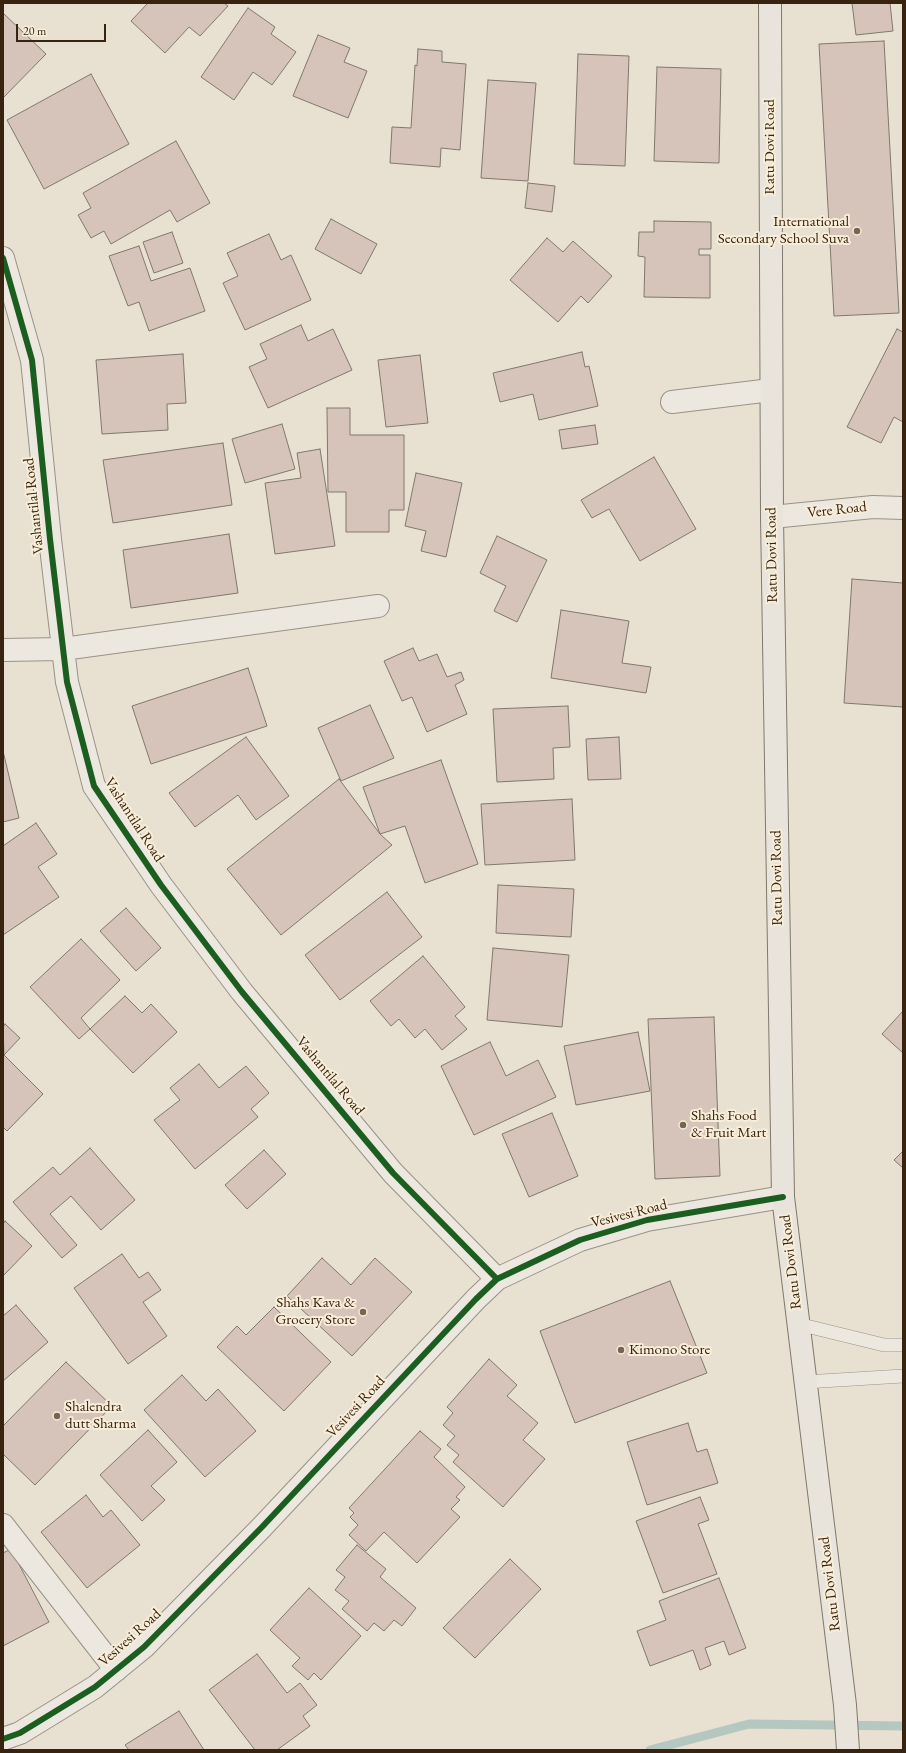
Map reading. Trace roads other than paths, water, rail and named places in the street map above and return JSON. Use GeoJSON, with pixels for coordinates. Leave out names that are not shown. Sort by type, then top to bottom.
{"type":"FeatureCollection","features":[{"type":"Feature","properties":{"kind":"main road","name":"Ratu Dovi Road"},"geometry":{"type":"LineString","coordinates":[[770,3],[772,517],[783,1197],[845,1705],[848,1750]]}},
{"type":"Feature","properties":{"kind":"street","name":"Vashantilal Road"},"geometry":{"type":"LineString","coordinates":[[3,258],[32,360],[67,682],[94,786],[161,885],[242,992],[393,1173],[497,1279]]}},
{"type":"Feature","properties":{"kind":"street"},"geometry":{"type":"LineString","coordinates":[[672,402],[771,390]]}},
{"type":"Feature","properties":{"kind":"street","name":"Vere Road"},"geometry":{"type":"LineString","coordinates":[[772,517],[873,507],[903,508]]}},
{"type":"Feature","properties":{"kind":"street"},"geometry":{"type":"LineString","coordinates":[[3,650],[63,649],[378,606]]}},
{"type":"Feature","properties":{"kind":"street","name":"Vesivesi Road"},"geometry":{"type":"LineString","coordinates":[[3,1739],[20,1733],[95,1687],[144,1646],[262,1527],[476,1299],[497,1279],[580,1240],[647,1220],[783,1197]]}},
{"type":"Feature","properties":{"kind":"street"},"geometry":{"type":"LineString","coordinates":[[3,1526],[116,1670]]}},
{"type":"Feature","properties":{"kind":"lane"},"geometry":{"type":"LineString","coordinates":[[798,1324],[884,1345],[903,1345]]}},
{"type":"Feature","properties":{"kind":"lane"},"geometry":{"type":"LineString","coordinates":[[805,1382],[903,1376]]}},
{"type":"Feature","properties":{"kind":"waterway"},"geometry":{"type":"LineString","coordinates":[[650,1750],[749,1724],[903,1726]]}},
{"type":"Feature","properties":{"kind":"place","name":"International Secondary School Suva"},"geometry":{"type":"Point","coordinates":[857,231]}},
{"type":"Feature","properties":{"kind":"place","name":"Shahs Food & Fruit Mart"},"geometry":{"type":"Point","coordinates":[683,1125]}},
{"type":"Feature","properties":{"kind":"place","name":"Shahs Kava & Grocery Store"},"geometry":{"type":"Point","coordinates":[363,1312]}},
{"type":"Feature","properties":{"kind":"place","name":"Kimono Store"},"geometry":{"type":"Point","coordinates":[621,1350]}},
{"type":"Feature","properties":{"kind":"place","name":"Shalendra dutt Sharma"},"geometry":{"type":"Point","coordinates":[57,1416]}}]}
